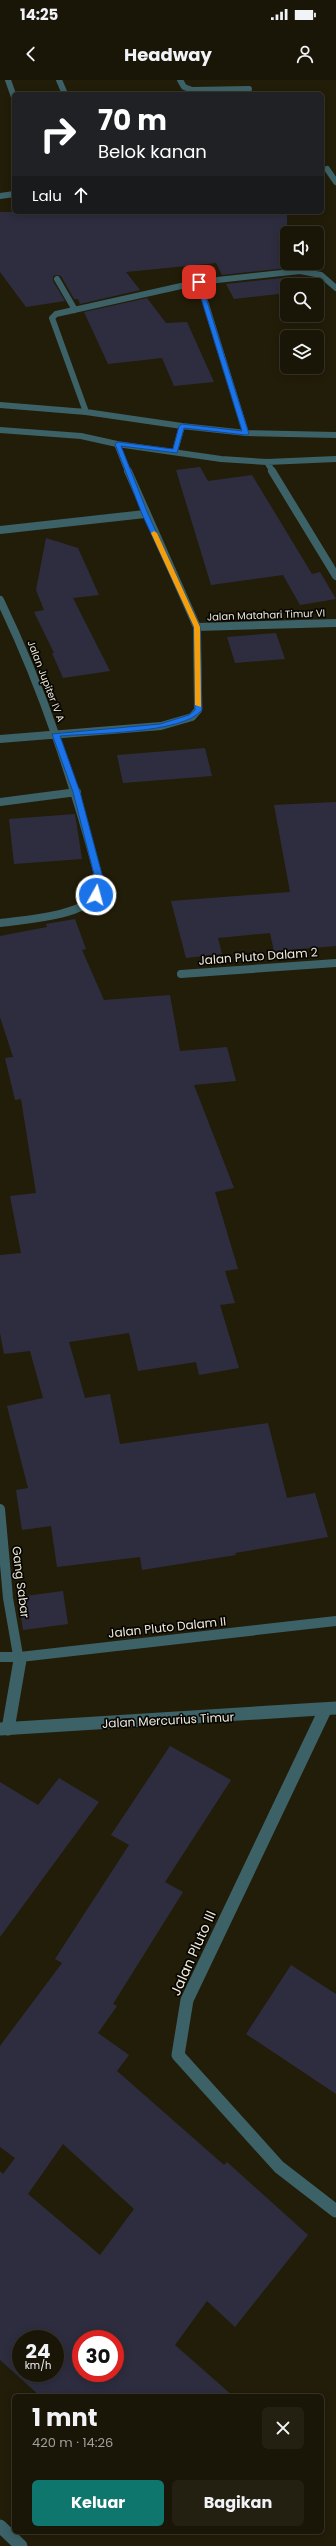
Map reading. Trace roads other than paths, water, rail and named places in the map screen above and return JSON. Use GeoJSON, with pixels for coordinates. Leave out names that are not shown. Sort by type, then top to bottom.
{"type":"FeatureCollection","features":[{"type":"Feature","properties":{"kind":"street"},"geometry":{"type":"LineString","coordinates":[[8,80],[12,92]]}},
{"type":"Feature","properties":{"kind":"street"},"geometry":{"type":"LineString","coordinates":[[59,80],[63,92]]}},
{"type":"Feature","properties":{"kind":"street"},"geometry":{"type":"LineString","coordinates":[[180,80],[184,87],[192,90],[249,89]]}},
{"type":"Feature","properties":{"kind":"street"},"geometry":{"type":"LineString","coordinates":[[325,169],[336,168]]}},
{"type":"Feature","properties":{"kind":"street"},"geometry":{"type":"LineString","coordinates":[[325,169],[336,182]]}},
{"type":"Feature","properties":{"kind":"street"},"geometry":{"type":"LineString","coordinates":[[0,196],[12,194]]}},
{"type":"Feature","properties":{"kind":"street"},"geometry":{"type":"LineString","coordinates":[[86,412],[52,318],[64,312],[199,282],[300,271],[321,275],[331,282],[336,288]]}},
{"type":"Feature","properties":{"kind":"street"},"geometry":{"type":"LineString","coordinates":[[57,280],[75,310]]}},
{"type":"Feature","properties":{"kind":"street"},"geometry":{"type":"LineString","coordinates":[[199,282],[246,434]]}},
{"type":"Feature","properties":{"kind":"street"},"geometry":{"type":"LineString","coordinates":[[0,405],[86,412],[246,434],[336,435]]}},
{"type":"Feature","properties":{"kind":"street"},"geometry":{"type":"LineString","coordinates":[[175,451],[182,426]]}},
{"type":"Feature","properties":{"kind":"street"},"geometry":{"type":"LineString","coordinates":[[0,430],[81,436],[118,444],[175,451],[221,459],[267,462],[336,459]]}},
{"type":"Feature","properties":{"kind":"street"},"geometry":{"type":"LineString","coordinates":[[0,739],[161,726],[192,717],[198,710],[197,627],[145,514],[118,444]]}},
{"type":"Feature","properties":{"kind":"street"},"geometry":{"type":"LineString","coordinates":[[267,462],[336,576]]}},
{"type":"Feature","properties":{"kind":"street"},"geometry":{"type":"LineString","coordinates":[[0,530],[145,514]]}},
{"type":"Feature","properties":{"kind":"street","name":"Jalan Jupiter IV A"},"geometry":{"type":"LineString","coordinates":[[0,600],[17,632],[77,792],[100,882],[96,895],[82,906],[63,913],[0,923]]}},
{"type":"Feature","properties":{"kind":"street","name":"Jalan Matahari Timur VI"},"geometry":{"type":"LineString","coordinates":[[197,627],[336,623]]}},
{"type":"Feature","properties":{"kind":"street"},"geometry":{"type":"LineString","coordinates":[[0,802],[77,792]]}},
{"type":"Feature","properties":{"kind":"street","name":"Jalan Pluto Dalam 2"},"geometry":{"type":"LineString","coordinates":[[181,974],[336,963]]}},
{"type":"Feature","properties":{"kind":"street","name":"Gang Sabar"},"geometry":{"type":"LineString","coordinates":[[0,1509],[8,1598],[20,1657]]}},
{"type":"Feature","properties":{"kind":"street","name":"Jalan Pluto Dalam II"},"geometry":{"type":"LineString","coordinates":[[0,1658],[336,1621]]}},
{"type":"Feature","properties":{"kind":"street"},"geometry":{"type":"LineString","coordinates":[[4,1729],[20,1657]]}},
{"type":"Feature","properties":{"kind":"street","name":"Jalan Mercurius Timur"},"geometry":{"type":"LineString","coordinates":[[4,1729],[330,1709]]}},
{"type":"Feature","properties":{"kind":"street","name":"Jalan Pluto III"},"geometry":{"type":"LineString","coordinates":[[330,1709],[187,2000],[178,2055],[279,2167],[336,2211]]}},
{"type":"Feature","properties":{"kind":"street"},"geometry":{"type":"LineString","coordinates":[[0,2526],[21,2546]]}}]}
